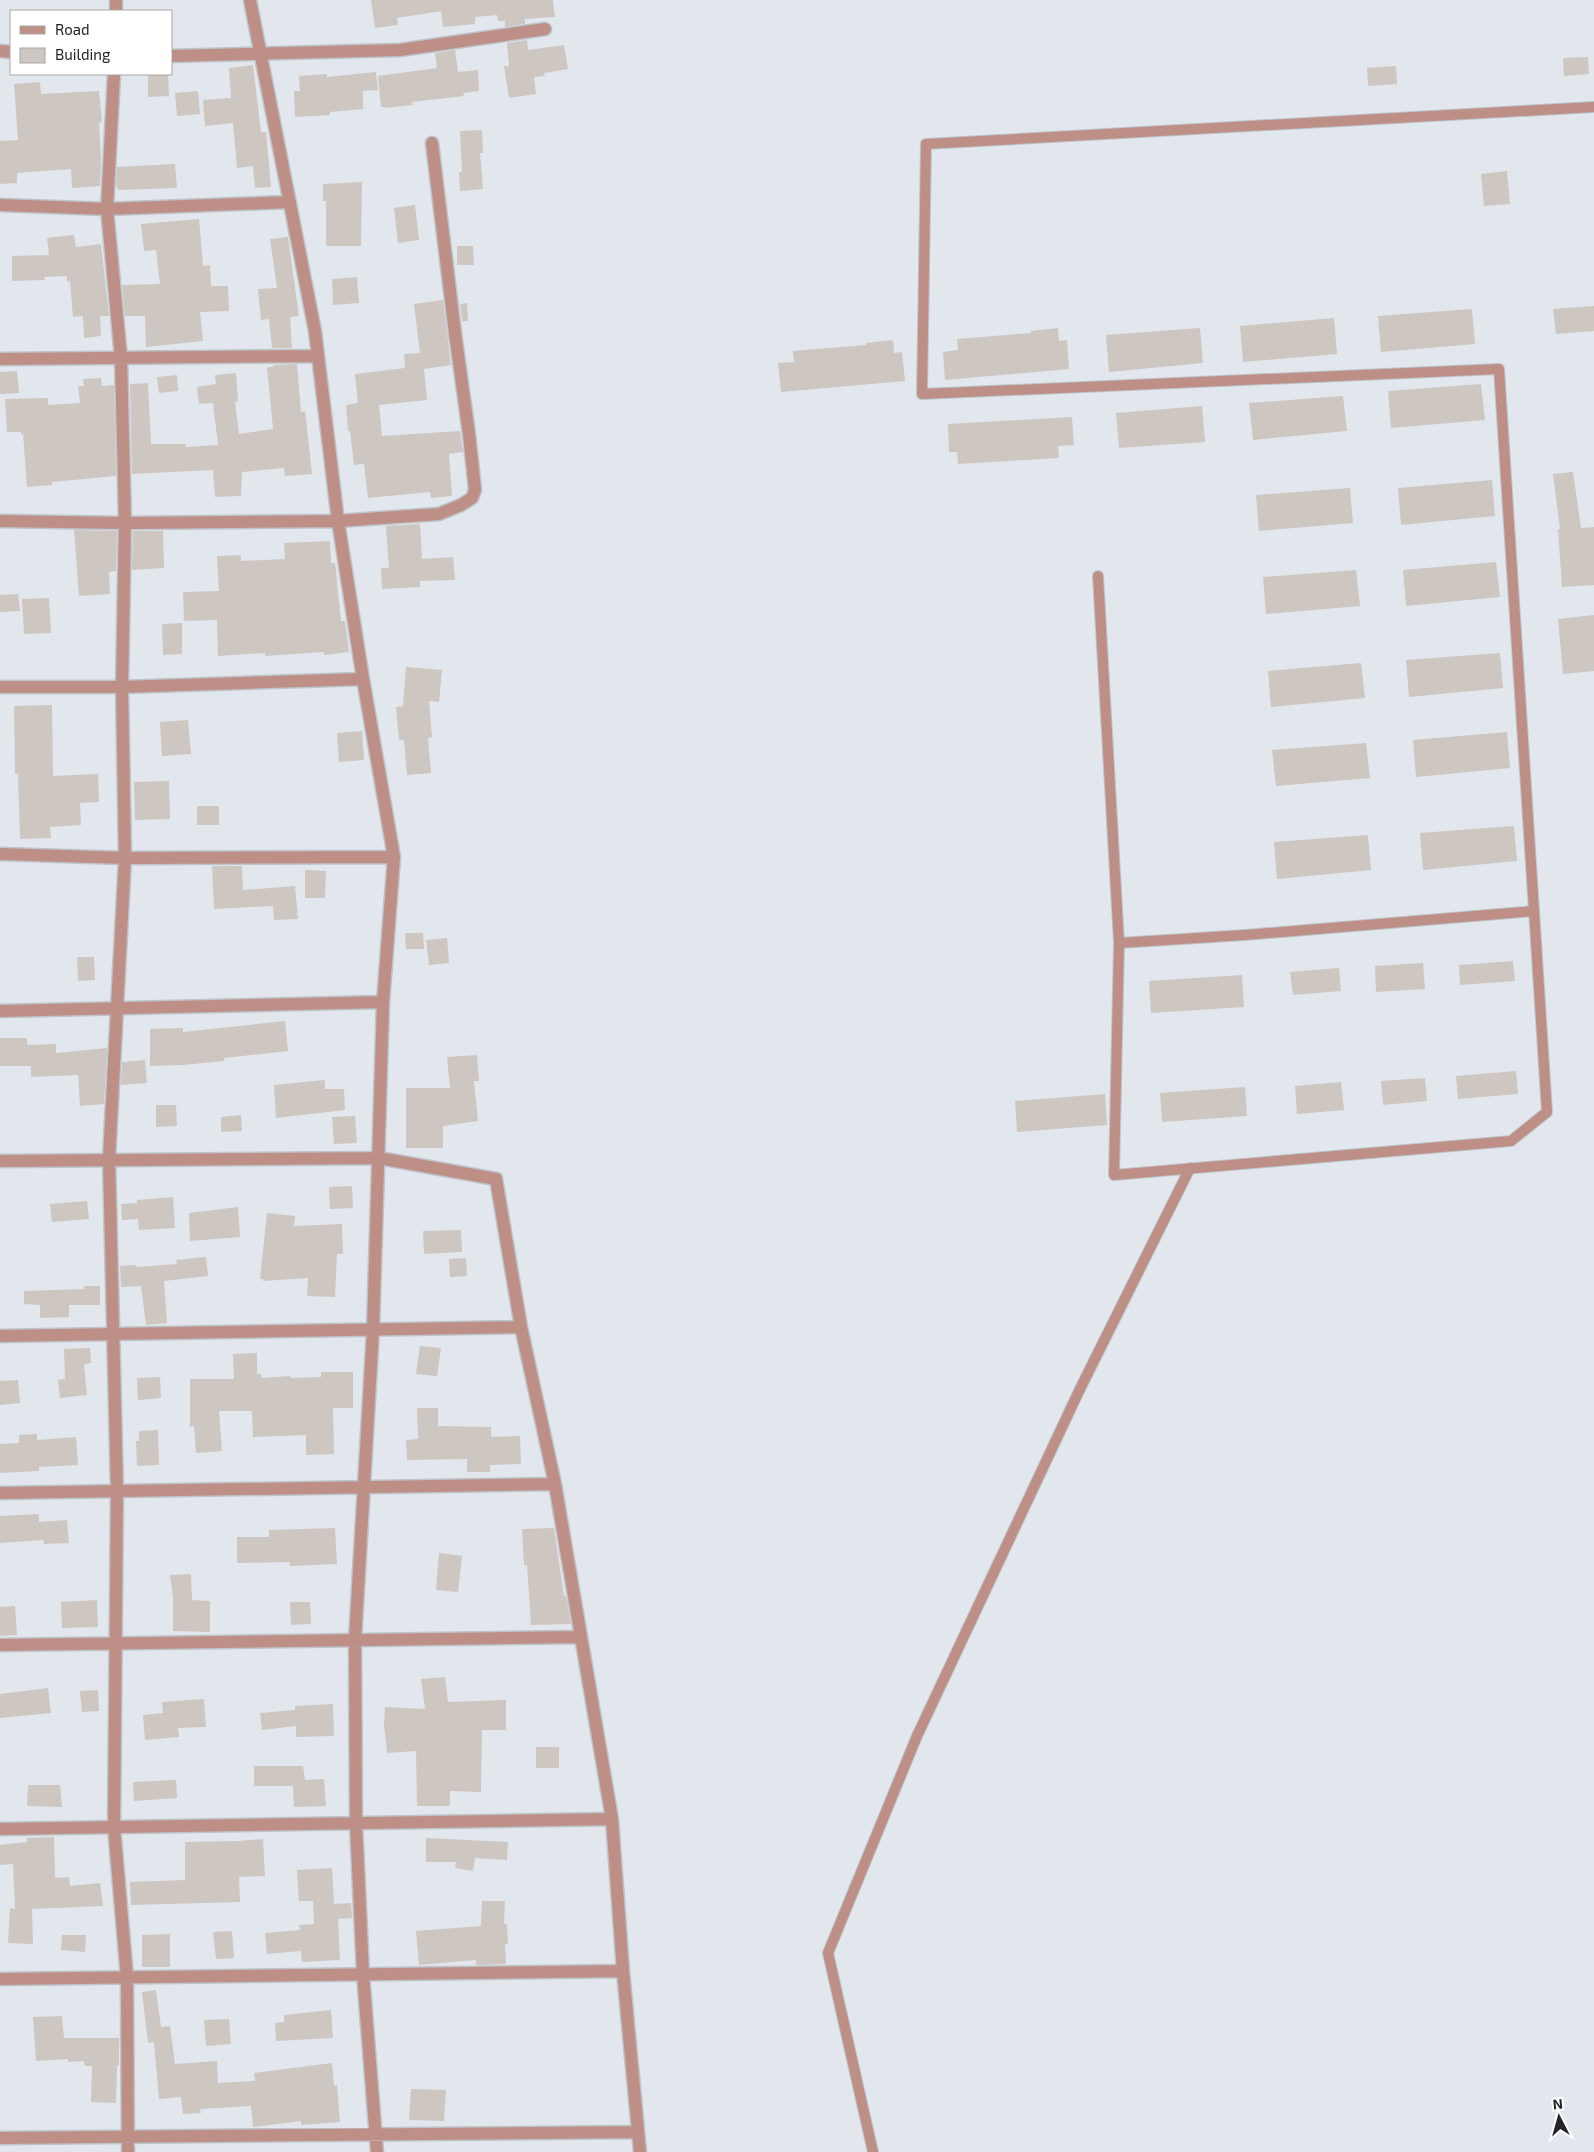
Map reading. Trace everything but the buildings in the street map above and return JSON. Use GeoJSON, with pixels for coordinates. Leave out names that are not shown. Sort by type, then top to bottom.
{"type":"FeatureCollection","features":[{"type":"Feature","properties":{"kind":"street"},"geometry":{"type":"LineString","coordinates":[[250,0],[318,356],[338,521],[394,857],[383,1002],[373,1330],[355,1640],[356,1823],[363,1974],[377,2152]]}},
{"type":"Feature","properties":{"kind":"street"},"geometry":{"type":"LineString","coordinates":[[172,56],[261,56],[400,50],[545,29]]}},
{"type":"Feature","properties":{"kind":"street"},"geometry":{"type":"LineString","coordinates":[[114,75],[107,209],[121,358],[125,523],[122,688],[125,858],[110,1159],[117,1491],[114,1827],[127,1977],[128,2152]]}},
{"type":"Feature","properties":{"kind":"street"},"geometry":{"type":"LineString","coordinates":[[0,521],[125,523],[338,521],[439,514],[460,506],[472,498],[475,490],[469,434],[432,143]]}},
{"type":"Feature","properties":{"kind":"street"},"geometry":{"type":"LineString","coordinates":[[0,205],[107,209],[290,202]]}},
{"type":"Feature","properties":{"kind":"street"},"geometry":{"type":"LineString","coordinates":[[0,359],[318,356]]}},
{"type":"Feature","properties":{"kind":"street"},"geometry":{"type":"LineString","coordinates":[[0,687],[122,688],[363,679]]}},
{"type":"Feature","properties":{"kind":"street"},"geometry":{"type":"LineString","coordinates":[[0,854],[125,858],[394,857]]}},
{"type":"Feature","properties":{"kind":"street"},"geometry":{"type":"LineString","coordinates":[[0,1011],[117,1010],[383,1002]]}},
{"type":"Feature","properties":{"kind":"street"},"geometry":{"type":"LineString","coordinates":[[0,1161],[379,1158],[496,1179],[521,1327],[555,1484],[612,1819],[623,1971],[640,2152]]}},
{"type":"Feature","properties":{"kind":"street"},"geometry":{"type":"LineString","coordinates":[[0,1336],[521,1327]]}},
{"type":"Feature","properties":{"kind":"street"},"geometry":{"type":"LineString","coordinates":[[0,1493],[555,1484]]}},
{"type":"Feature","properties":{"kind":"street"},"geometry":{"type":"LineString","coordinates":[[0,1645],[580,1637]]}},
{"type":"Feature","properties":{"kind":"street"},"geometry":{"type":"LineString","coordinates":[[0,1828],[612,1819]]}},
{"type":"Feature","properties":{"kind":"street"},"geometry":{"type":"LineString","coordinates":[[0,1979],[623,1971]]}},
{"type":"Feature","properties":{"kind":"street"},"geometry":{"type":"LineString","coordinates":[[0,2138],[638,2132]]}},
{"type":"Feature","properties":{"kind":"lane"},"geometry":{"type":"LineString","coordinates":[[1098,576],[1119,943],[1114,1174],[1511,1141],[1547,1112],[1499,368],[922,394],[926,144],[1594,107]]}},
{"type":"Feature","properties":{"kind":"lane"},"geometry":{"type":"LineString","coordinates":[[1119,943],[1245,935],[1534,911]]}},
{"type":"Feature","properties":{"kind":"lane"},"geometry":{"type":"LineString","coordinates":[[874,2152],[828,1953],[917,1736],[1079,1391],[1190,1168]]}}]}
